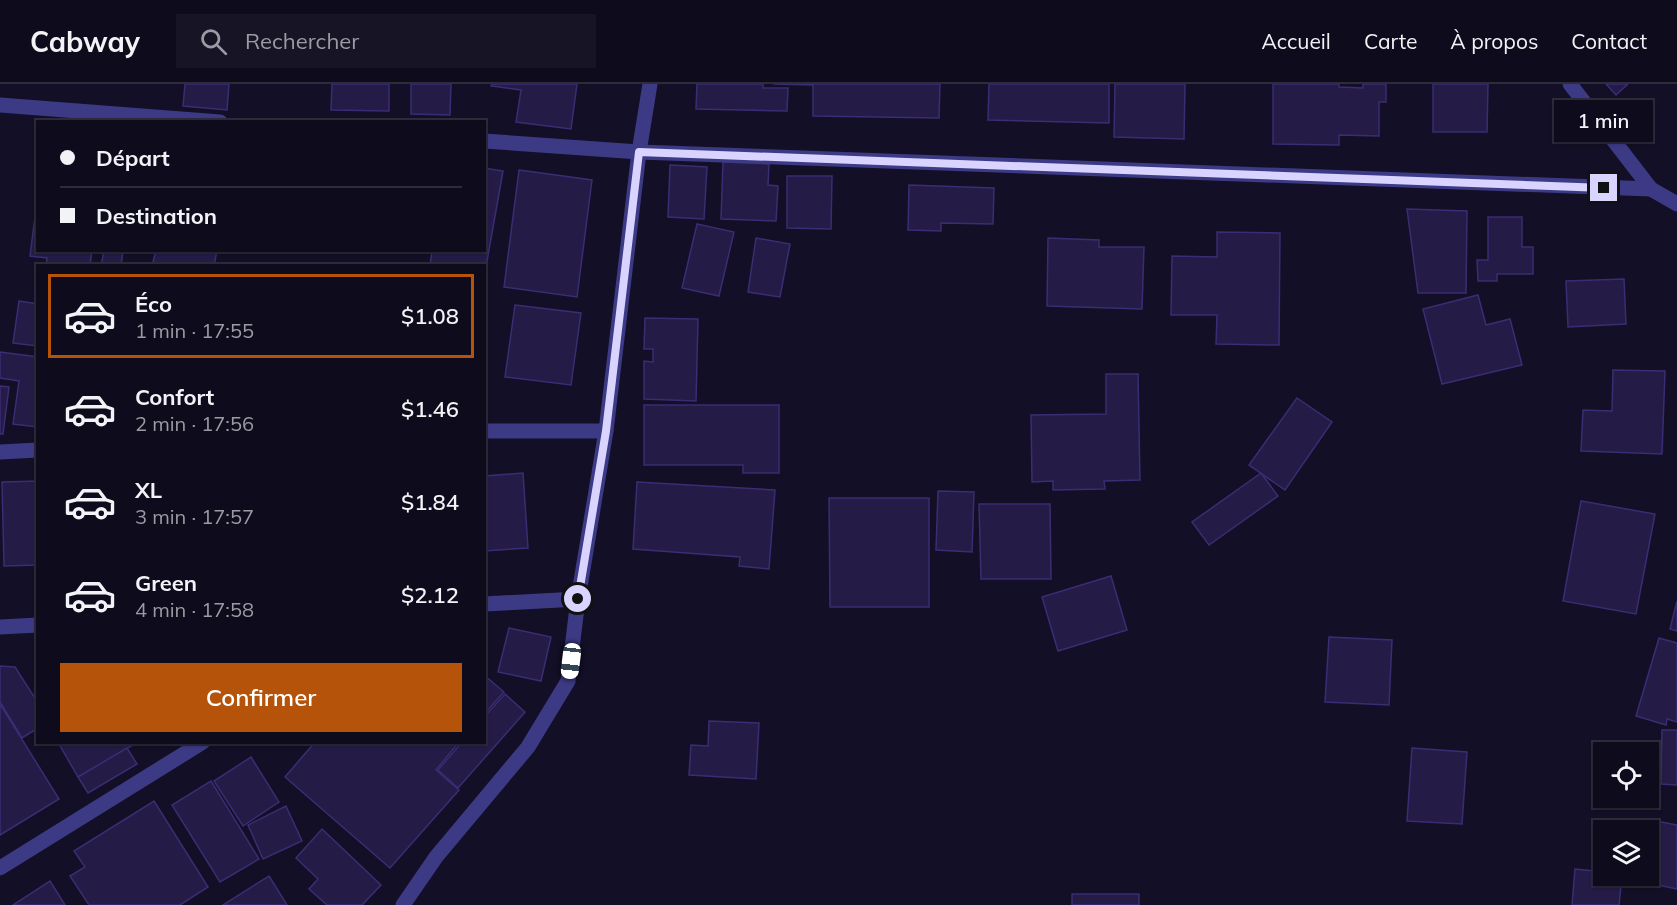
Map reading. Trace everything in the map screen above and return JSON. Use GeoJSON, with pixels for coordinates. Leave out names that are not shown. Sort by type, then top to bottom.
{"type":"FeatureCollection","features":[{"type":"Feature","properties":{"kind":"street"},"geometry":{"type":"LineString","coordinates":[[403,905],[436,857],[528,747],[568,681],[578,599],[606,431],[639,152],[650,84]]}},
{"type":"Feature","properties":{"kind":"street"},"geometry":{"type":"LineString","coordinates":[[1570,84],[1651,189],[1677,204]]}},
{"type":"Feature","properties":{"kind":"street"},"geometry":{"type":"LineString","coordinates":[[0,105],[194,120]]}},
{"type":"Feature","properties":{"kind":"street"},"geometry":{"type":"LineString","coordinates":[[486,141],[639,152],[1651,189]]}},
{"type":"Feature","properties":{"kind":"street"},"geometry":{"type":"LineString","coordinates":[[486,431],[606,431]]}},
{"type":"Feature","properties":{"kind":"street"},"geometry":{"type":"LineString","coordinates":[[0,453],[36,450]]}},
{"type":"Feature","properties":{"kind":"street"},"geometry":{"type":"LineString","coordinates":[[486,604],[578,599]]}},
{"type":"Feature","properties":{"kind":"street"},"geometry":{"type":"LineString","coordinates":[[0,627],[36,625]]}},
{"type":"Feature","properties":{"kind":"street"},"geometry":{"type":"LineString","coordinates":[[0,868],[200,744]]}},
{"type":"Feature","properties":{"kind":"building"},"geometry":{"type":"Polygon","coordinates":[[[185,84],[229,84],[227,110],[183,106],[185,84]]]}},
{"type":"Feature","properties":{"kind":"building"},"geometry":{"type":"Polygon","coordinates":[[[332,84],[389,84],[389,111],[331,110],[332,84]]]}},
{"type":"Feature","properties":{"kind":"building"},"geometry":{"type":"Polygon","coordinates":[[[411,84],[451,84],[450,115],[411,114],[411,84]]]}},
{"type":"Feature","properties":{"kind":"building"},"geometry":{"type":"Polygon","coordinates":[[[492,84],[577,84],[571,129],[516,122],[521,90],[491,86],[492,84]]]}},
{"type":"Feature","properties":{"kind":"building"},"geometry":{"type":"Polygon","coordinates":[[[697,84],[763,84],[763,88],[788,88],[787,111],[696,109],[697,84]]]}},
{"type":"Feature","properties":{"kind":"building"},"geometry":{"type":"Polygon","coordinates":[[[773,84],[940,84],[939,118],[813,116],[813,85],[773,84]]]}},
{"type":"Feature","properties":{"kind":"building"},"geometry":{"type":"Polygon","coordinates":[[[989,84],[1109,84],[1109,123],[988,120],[989,84]]]}},
{"type":"Feature","properties":{"kind":"building"},"geometry":{"type":"Polygon","coordinates":[[[1115,84],[1185,84],[1184,139],[1114,137],[1115,84]]]}},
{"type":"Feature","properties":{"kind":"building"},"geometry":{"type":"Polygon","coordinates":[[[1273,84],[1339,84],[1339,87],[1363,88],[1363,84],[1386,84],[1386,102],[1379,102],[1379,136],[1339,135],[1339,145],[1273,144],[1273,84]]]}},
{"type":"Feature","properties":{"kind":"building"},"geometry":{"type":"Polygon","coordinates":[[[1433,84],[1488,84],[1487,132],[1433,132],[1433,84]]]}},
{"type":"Feature","properties":{"kind":"building"},"geometry":{"type":"Polygon","coordinates":[[[1606,84],[1628,84],[1616,95],[1606,84]]]}},
{"type":"Feature","properties":{"kind":"building"},"geometry":{"type":"Polygon","coordinates":[[[723,162],[769,164],[768,185],[778,186],[776,221],[721,219],[723,162]]]}},
{"type":"Feature","properties":{"kind":"building"},"geometry":{"type":"Polygon","coordinates":[[[670,165],[707,167],[704,219],[668,217],[670,165]]]}},
{"type":"Feature","properties":{"kind":"building"},"geometry":{"type":"Polygon","coordinates":[[[486,168],[503,171],[486,267],[486,264],[430,264],[432,252],[486,252],[486,168]]]}},
{"type":"Feature","properties":{"kind":"building"},"geometry":{"type":"Polygon","coordinates":[[[519,170],[592,180],[577,297],[504,287],[519,170]]]}},
{"type":"Feature","properties":{"kind":"building"},"geometry":{"type":"Polygon","coordinates":[[[787,176],[832,176],[831,229],[787,228],[787,176]]]}},
{"type":"Feature","properties":{"kind":"building"},"geometry":{"type":"Polygon","coordinates":[[[909,185],[994,188],[993,224],[941,223],[941,231],[908,230],[909,185]]]}},
{"type":"Feature","properties":{"kind":"building"},"geometry":{"type":"Polygon","coordinates":[[[36,209],[36,252],[92,252],[90,264],[46,264],[47,258],[30,256],[36,209]]]}},
{"type":"Feature","properties":{"kind":"building"},"geometry":{"type":"Polygon","coordinates":[[[1407,209],[1467,211],[1466,293],[1418,293],[1407,209]]]}},
{"type":"Feature","properties":{"kind":"building"},"geometry":{"type":"Polygon","coordinates":[[[1488,217],[1522,217],[1522,247],[1533,247],[1533,274],[1497,274],[1497,281],[1478,281],[1477,260],[1488,260],[1488,217]]]}},
{"type":"Feature","properties":{"kind":"building"},"geometry":{"type":"Polygon","coordinates":[[[697,224],[734,232],[719,296],[682,288],[697,224]]]}},
{"type":"Feature","properties":{"kind":"building"},"geometry":{"type":"Polygon","coordinates":[[[1217,232],[1280,233],[1279,345],[1216,344],[1217,315],[1171,315],[1172,256],[1217,257],[1217,232]]]}},
{"type":"Feature","properties":{"kind":"building"},"geometry":{"type":"Polygon","coordinates":[[[756,238],[790,244],[780,297],[748,292],[756,238]]]}},
{"type":"Feature","properties":{"kind":"building"},"geometry":{"type":"Polygon","coordinates":[[[1048,238],[1099,240],[1099,247],[1144,247],[1142,309],[1047,306],[1048,238]]]}},
{"type":"Feature","properties":{"kind":"building"},"geometry":{"type":"Polygon","coordinates":[[[104,252],[123,252],[121,264],[101,264],[104,252]]]}},
{"type":"Feature","properties":{"kind":"building"},"geometry":{"type":"Polygon","coordinates":[[[156,252],[217,252],[214,264],[152,264],[156,252]]]}},
{"type":"Feature","properties":{"kind":"building"},"geometry":{"type":"Polygon","coordinates":[[[1624,279],[1626,324],[1568,327],[1566,281],[1624,279]]]}},
{"type":"Feature","properties":{"kind":"building"},"geometry":{"type":"Polygon","coordinates":[[[1478,295],[1486,325],[1510,319],[1522,365],[1442,384],[1423,309],[1478,295]]]}},
{"type":"Feature","properties":{"kind":"building"},"geometry":{"type":"Polygon","coordinates":[[[19,301],[36,304],[36,346],[13,343],[19,301]]]}},
{"type":"Feature","properties":{"kind":"building"},"geometry":{"type":"Polygon","coordinates":[[[515,305],[581,313],[571,385],[505,377],[515,305]]]}},
{"type":"Feature","properties":{"kind":"building"},"geometry":{"type":"Polygon","coordinates":[[[645,318],[698,319],[696,401],[644,399],[644,361],[653,362],[653,349],[644,349],[645,318]]]}},
{"type":"Feature","properties":{"kind":"building"},"geometry":{"type":"Polygon","coordinates":[[[0,352],[36,357],[36,427],[13,424],[19,381],[0,378],[0,352]]]}},
{"type":"Feature","properties":{"kind":"building"},"geometry":{"type":"Polygon","coordinates":[[[1613,370],[1665,371],[1662,454],[1581,451],[1583,410],[1612,411],[1613,370]]]}},
{"type":"Feature","properties":{"kind":"building"},"geometry":{"type":"Polygon","coordinates":[[[1106,374],[1138,374],[1140,480],[1104,481],[1105,489],[1053,490],[1053,481],[1032,482],[1031,415],[1106,414],[1106,374]]]}},
{"type":"Feature","properties":{"kind":"building"},"geometry":{"type":"Polygon","coordinates":[[[0,386],[9,387],[3,434],[0,434],[0,386]]]}},
{"type":"Feature","properties":{"kind":"building"},"geometry":{"type":"Polygon","coordinates":[[[1297,398],[1332,422],[1285,490],[1249,465],[1297,398]]]}},
{"type":"Feature","properties":{"kind":"building"},"geometry":{"type":"Polygon","coordinates":[[[644,405],[779,405],[779,473],[743,473],[743,465],[644,465],[644,405]]]}},
{"type":"Feature","properties":{"kind":"building"},"geometry":{"type":"Polygon","coordinates":[[[523,473],[528,548],[486,551],[486,476],[523,473]]]}},
{"type":"Feature","properties":{"kind":"building"},"geometry":{"type":"Polygon","coordinates":[[[1261,473],[1278,496],[1209,545],[1192,522],[1261,473]]]}},
{"type":"Feature","properties":{"kind":"building"},"geometry":{"type":"Polygon","coordinates":[[[36,481],[36,565],[4,566],[2,482],[36,481]]]}},
{"type":"Feature","properties":{"kind":"building"},"geometry":{"type":"Polygon","coordinates":[[[637,482],[775,490],[769,569],[739,566],[740,557],[633,549],[637,482]]]}},
{"type":"Feature","properties":{"kind":"building"},"geometry":{"type":"Polygon","coordinates":[[[938,491],[974,492],[972,552],[936,550],[938,491]]]}},
{"type":"Feature","properties":{"kind":"building"},"geometry":{"type":"Polygon","coordinates":[[[829,498],[929,498],[929,607],[830,607],[829,498]]]}},
{"type":"Feature","properties":{"kind":"building"},"geometry":{"type":"Polygon","coordinates":[[[1581,501],[1655,514],[1636,614],[1563,601],[1581,501]]]}},
{"type":"Feature","properties":{"kind":"building"},"geometry":{"type":"Polygon","coordinates":[[[979,504],[1050,504],[1051,579],[981,579],[979,504]]]}},
{"type":"Feature","properties":{"kind":"building"},"geometry":{"type":"Polygon","coordinates":[[[1111,576],[1127,630],[1058,651],[1042,597],[1111,576]]]}},
{"type":"Feature","properties":{"kind":"building"},"geometry":{"type":"Polygon","coordinates":[[[1677,601],[1677,631],[1670,629],[1677,601]]]}},
{"type":"Feature","properties":{"kind":"building"},"geometry":{"type":"Polygon","coordinates":[[[509,628],[551,637],[541,681],[498,672],[509,628]]]}},
{"type":"Feature","properties":{"kind":"building"},"geometry":{"type":"Polygon","coordinates":[[[1329,637],[1392,640],[1389,705],[1325,702],[1329,637]]]}},
{"type":"Feature","properties":{"kind":"building"},"geometry":{"type":"Polygon","coordinates":[[[1659,638],[1677,643],[1677,722],[1667,719],[1666,725],[1636,716],[1659,638]]]}},
{"type":"Feature","properties":{"kind":"building"},"geometry":{"type":"Polygon","coordinates":[[[0,666],[15,667],[36,700],[36,729],[22,738],[0,702],[0,666]]]}},
{"type":"Feature","properties":{"kind":"building"},"geometry":{"type":"Polygon","coordinates":[[[486,677],[504,692],[486,712],[486,677]]]}},
{"type":"Feature","properties":{"kind":"building"},"geometry":{"type":"Polygon","coordinates":[[[505,694],[525,712],[458,788],[438,770],[460,744],[486,744],[486,715],[505,694]]]}},
{"type":"Feature","properties":{"kind":"building"},"geometry":{"type":"Polygon","coordinates":[[[0,704],[59,799],[0,835],[0,704]]]}},
{"type":"Feature","properties":{"kind":"building"},"geometry":{"type":"Polygon","coordinates":[[[709,721],[759,723],[756,779],[689,775],[691,745],[708,746],[709,721]]]}},
{"type":"Feature","properties":{"kind":"building"},"geometry":{"type":"Polygon","coordinates":[[[1662,730],[1677,730],[1677,785],[1661,784],[1662,730]]]}},
{"type":"Feature","properties":{"kind":"building"},"geometry":{"type":"Polygon","coordinates":[[[59,744],[135,744],[78,777],[59,744]]]}},
{"type":"Feature","properties":{"kind":"building"},"geometry":{"type":"Polygon","coordinates":[[[313,744],[457,744],[436,770],[459,790],[390,868],[285,777],[313,744]]]}},
{"type":"Feature","properties":{"kind":"building"},"geometry":{"type":"Polygon","coordinates":[[[127,748],[137,764],[88,793],[78,777],[127,748]]]}},
{"type":"Feature","properties":{"kind":"building"},"geometry":{"type":"Polygon","coordinates":[[[1412,748],[1467,752],[1462,824],[1407,821],[1412,748]]]}},
{"type":"Feature","properties":{"kind":"building"},"geometry":{"type":"Polygon","coordinates":[[[251,757],[279,802],[243,826],[214,781],[251,757]]]}},
{"type":"Feature","properties":{"kind":"building"},"geometry":{"type":"Polygon","coordinates":[[[211,781],[259,859],[220,882],[172,805],[211,781]]]}},
{"type":"Feature","properties":{"kind":"building"},"geometry":{"type":"Polygon","coordinates":[[[154,801],[208,887],[180,905],[89,905],[70,876],[85,867],[74,851],[154,801]]]}},
{"type":"Feature","properties":{"kind":"building"},"geometry":{"type":"Polygon","coordinates":[[[286,806],[302,841],[263,859],[248,825],[286,806]]]}},
{"type":"Feature","properties":{"kind":"building"},"geometry":{"type":"Polygon","coordinates":[[[1659,822],[1677,825],[1677,889],[1659,885],[1659,822]]]}},
{"type":"Feature","properties":{"kind":"building"},"geometry":{"type":"Polygon","coordinates":[[[322,829],[381,885],[362,905],[327,905],[309,889],[318,879],[296,858],[322,829]]]}},
{"type":"Feature","properties":{"kind":"building"},"geometry":{"type":"Polygon","coordinates":[[[1575,869],[1593,871],[1593,886],[1621,886],[1619,905],[1572,905],[1575,869]]]}},
{"type":"Feature","properties":{"kind":"building"},"geometry":{"type":"Polygon","coordinates":[[[269,876],[287,905],[223,905],[269,876]]]}},
{"type":"Feature","properties":{"kind":"building"},"geometry":{"type":"Polygon","coordinates":[[[50,881],[65,905],[13,905],[50,881]]]}},
{"type":"Feature","properties":{"kind":"building"},"geometry":{"type":"Polygon","coordinates":[[[1072,894],[1139,894],[1139,905],[1072,905],[1072,894]]]}},
{"type":"Feature","properties":{"kind":"route"},"geometry":{"type":"LineString","coordinates":[[578,599],[606,431],[639,152],[1604,188]]}}]}
